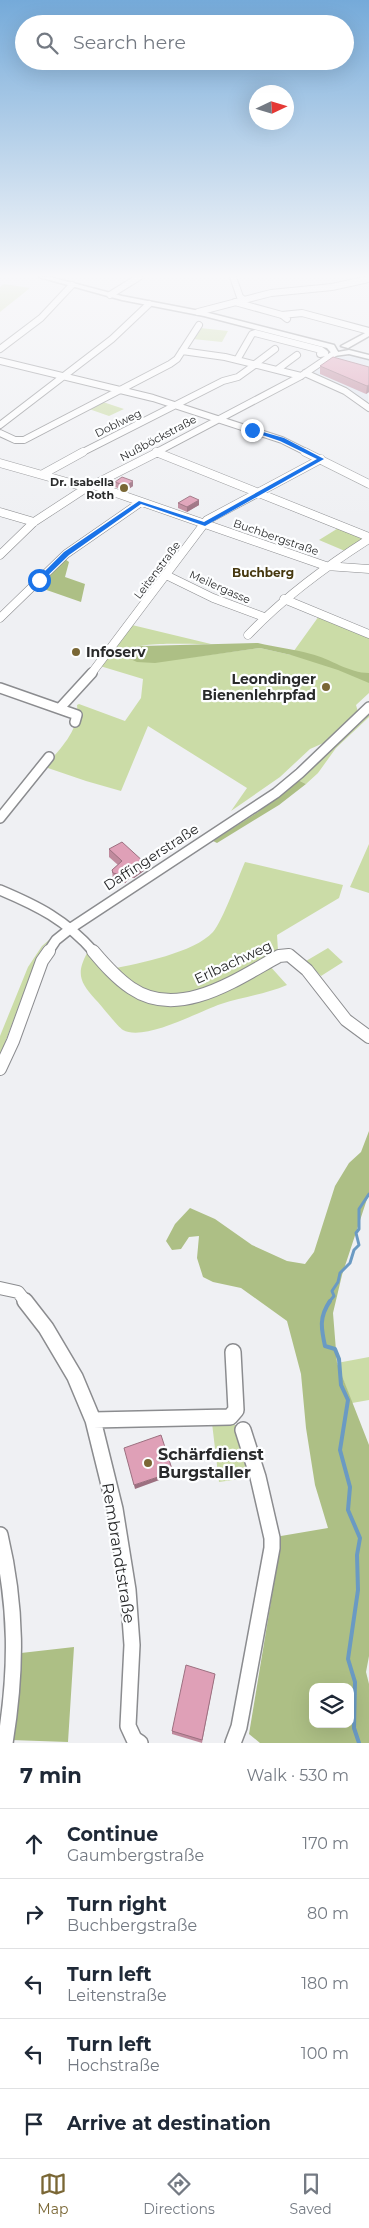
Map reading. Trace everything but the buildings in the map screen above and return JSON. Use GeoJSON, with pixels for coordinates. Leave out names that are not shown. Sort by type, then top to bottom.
{"type":"FeatureCollection","features":[{"type":"Feature","properties":{"kind":"street"},"geometry":{"type":"LineString","coordinates":[[0,425],[86,358]]}},
{"type":"Feature","properties":{"kind":"street"},"geometry":{"type":"LineString","coordinates":[[0,433],[18,440],[24,440],[72,417],[118,390],[173,362],[176,358]]}},
{"type":"Feature","properties":{"kind":"street"},"geometry":{"type":"LineString","coordinates":[[227,358],[303,374],[345,391],[369,408]]}},
{"type":"Feature","properties":{"kind":"street","name":"Doblweg"},"geometry":{"type":"LineString","coordinates":[[43,474],[92,446],[223,381],[238,377],[263,358]]}},
{"type":"Feature","properties":{"kind":"street"},"geometry":{"type":"LineString","coordinates":[[278,369],[292,358]]}},
{"type":"Feature","properties":{"kind":"street","name":"Nußböckstraße"},"geometry":{"type":"LineString","coordinates":[[0,555],[34,522],[91,486],[303,374],[323,358]]}},
{"type":"Feature","properties":{"kind":"street"},"geometry":{"type":"LineString","coordinates":[[0,361],[177,405],[282,440],[369,484]]}},
{"type":"Feature","properties":{"kind":"street"},"geometry":{"type":"LineString","coordinates":[[156,452],[369,538]]}},
{"type":"Feature","properties":{"kind":"street","name":"Leitenstraße"},"geometry":{"type":"LineString","coordinates":[[60,708],[96,668],[168,576],[208,520],[321,459]]}},
{"type":"Feature","properties":{"kind":"street","name":"Buchbergstraße"},"geometry":{"type":"LineString","coordinates":[[0,463],[91,486],[326,566],[369,569]]}},
{"type":"Feature","properties":{"kind":"street"},"geometry":{"type":"LineString","coordinates":[[0,618],[66,554],[141,502]]}},
{"type":"Feature","properties":{"kind":"street"},"geometry":{"type":"LineString","coordinates":[[0,512],[34,522]]}},
{"type":"Feature","properties":{"kind":"street"},"geometry":{"type":"LineString","coordinates":[[248,635],[284,599],[326,566],[369,538]]}},
{"type":"Feature","properties":{"kind":"street","name":"Meilergasse"},"geometry":{"type":"LineString","coordinates":[[168,576],[214,598],[264,617]]}},
{"type":"Feature","properties":{"kind":"street"},"geometry":{"type":"LineString","coordinates":[[284,599],[369,634]]}},
{"type":"Feature","properties":{"kind":"street"},"geometry":{"type":"LineString","coordinates":[[0,688],[77,715],[76,722]]}},
{"type":"Feature","properties":{"kind":"street","name":"Daffingerstraße"},"geometry":{"type":"LineString","coordinates":[[0,1069],[13,1041],[42,960],[56,940],[71,928],[276,793],[300,774],[369,707]]}},
{"type":"Feature","properties":{"kind":"street"},"geometry":{"type":"LineString","coordinates":[[0,818],[49,758]]}},
{"type":"Feature","properties":{"kind":"street"},"geometry":{"type":"LineString","coordinates":[[0,890],[46,912],[71,928]]}},
{"type":"Feature","properties":{"kind":"street","name":"Erlbachweg"},"geometry":{"type":"LineString","coordinates":[[71,928],[120,982],[135,991],[158,998],[174,999],[194,996],[215,989],[279,956],[289,955],[311,974],[346,1020],[369,1037]]}},
{"type":"Feature","properties":{"kind":"street","name":"Rembrandtstraße"},"geometry":{"type":"LineString","coordinates":[[0,1288],[18,1292],[46,1328],[75,1377],[92,1420],[115,1509],[128,1590],[132,1645],[128,1726],[132,1735],[140,1743]]}},
{"type":"Feature","properties":{"kind":"street"},"geometry":{"type":"LineString","coordinates":[[92,1420],[230,1417],[236,1410],[233,1352]]}},
{"type":"Feature","properties":{"kind":"street"},"geometry":{"type":"LineString","coordinates":[[233,1743],[239,1727],[272,1548],[258,1477],[243,1430]]}},
{"type":"Feature","properties":{"kind":"street"},"geometry":{"type":"LineString","coordinates":[[0,1535],[11,1584],[16,1650],[13,1694],[6,1743]]}},
{"type":"Feature","properties":{"kind":"shaded area"},"geometry":{"type":"Polygon","coordinates":[[[336,358],[369,359],[368,404],[337,384],[311,373],[336,358]]]}},
{"type":"Feature","properties":{"kind":"green space"},"geometry":{"type":"Polygon","coordinates":[[[103,402],[124,409],[109,416],[89,409],[103,402]]]}},
{"type":"Feature","properties":{"kind":"green space"},"geometry":{"type":"Polygon","coordinates":[[[340,527],[366,540],[345,551],[319,540],[340,527]]]}},
{"type":"Feature","properties":{"kind":"green space"},"geometry":{"type":"Polygon","coordinates":[[[65,559],[69,562],[65,577],[85,584],[81,602],[38,587],[65,559]]]}},
{"type":"Feature","properties":{"kind":"green space"},"geometry":{"type":"Polygon","coordinates":[[[319,616],[369,636],[369,693],[356,705],[358,712],[328,741],[310,749],[280,777],[231,811],[247,788],[148,726],[121,791],[45,767],[68,739],[75,723],[77,705],[79,704],[125,721],[141,698],[143,679],[100,666],[132,625],[211,644],[153,644],[132,648],[125,652],[128,658],[155,662],[260,648],[291,655],[319,616]]]}},
{"type":"Feature","properties":{"kind":"green space"},"geometry":{"type":"Polygon","coordinates":[[[258,643],[311,654],[354,671],[369,673],[369,683],[338,670],[291,655],[260,648],[155,663],[137,662],[128,658],[125,652],[130,648],[142,646],[258,643]]]}},
{"type":"Feature","properties":{"kind":"green space"},"geometry":{"type":"Polygon","coordinates":[[[369,711],[369,717],[336,748],[318,773],[306,784],[298,780],[369,711]]]}},
{"type":"Feature","properties":{"kind":"green space"},"geometry":{"type":"Polygon","coordinates":[[[298,780],[306,784],[279,805],[217,843],[213,841],[258,812],[298,780]]]}},
{"type":"Feature","properties":{"kind":"green space"},"geometry":{"type":"Polygon","coordinates":[[[369,844],[369,893],[350,887],[369,844]]]}},
{"type":"Feature","properties":{"kind":"green space"},"geometry":{"type":"Polygon","coordinates":[[[245,862],[343,885],[339,898],[277,935],[278,951],[275,955],[226,981],[208,988],[172,996],[154,994],[137,988],[112,969],[180,951],[193,946],[213,932],[245,862]]]}},
{"type":"Feature","properties":{"kind":"green space"},"geometry":{"type":"Polygon","coordinates":[[[63,928],[43,947],[37,957],[0,1056],[0,1036],[28,967],[42,946],[63,928]]]}},
{"type":"Feature","properties":{"kind":"green space"},"geometry":{"type":"Polygon","coordinates":[[[328,948],[343,962],[321,976],[306,961],[328,948]]]}},
{"type":"Feature","properties":{"kind":"green space"},"geometry":{"type":"Polygon","coordinates":[[[87,953],[118,984],[164,1002],[269,965],[287,985],[221,1004],[158,1029],[132,1033],[121,1028],[83,983],[81,967],[87,953]]]}},
{"type":"Feature","properties":{"kind":"green space"},"geometry":{"type":"Polygon","coordinates":[[[369,1131],[369,1193],[342,1275],[333,1313],[337,1363],[369,1445],[369,1656],[366,1672],[369,1684],[369,1743],[260,1743],[249,1734],[277,1565],[275,1537],[328,1528],[315,1485],[306,1428],[301,1374],[287,1321],[241,1288],[213,1282],[203,1277],[197,1258],[199,1236],[189,1237],[181,1249],[172,1250],[166,1241],[175,1224],[190,1208],[215,1219],[252,1245],[287,1261],[305,1264],[314,1252],[335,1186],[349,1163],[361,1152],[369,1131]]]}},
{"type":"Feature","properties":{"kind":"green space"},"geometry":{"type":"Polygon","coordinates":[[[369,1357],[369,1400],[352,1403],[337,1363],[369,1357]]]}},
{"type":"Feature","properties":{"kind":"green space"},"geometry":{"type":"Polygon","coordinates":[[[212,1423],[232,1423],[240,1428],[254,1477],[219,1482],[212,1423]]]}},
{"type":"Feature","properties":{"kind":"green space"},"geometry":{"type":"Polygon","coordinates":[[[74,1647],[68,1742],[11,1740],[21,1653],[74,1647]]]}},
{"type":"Feature","properties":{"kind":"waterway"},"geometry":{"type":"LineString","coordinates":[[329,1302],[334,1296],[332,1291],[338,1282],[340,1273],[350,1263],[354,1250],[359,1245],[356,1233],[359,1229],[359,1209],[369,1194]]}},
{"type":"Feature","properties":{"kind":"waterway"},"geometry":{"type":"LineString","coordinates":[[330,1301],[324,1312],[323,1334],[325,1346],[335,1349],[339,1359],[341,1385],[348,1400],[340,1450],[350,1487],[348,1510],[360,1538],[357,1555],[358,1590],[348,1659],[355,1682],[354,1728],[359,1743]]}},
{"type":"Feature","properties":{"kind":"place","name":"Dr. Isabella Roth"},"geometry":{"type":"Point","coordinates":[124,488]}},
{"type":"Feature","properties":{"kind":"place","name":"Infoserv"},"geometry":{"type":"Point","coordinates":[76,652]}},
{"type":"Feature","properties":{"kind":"place","name":"Leondinger Bienenlehrpfad"},"geometry":{"type":"Point","coordinates":[326,687]}},
{"type":"Feature","properties":{"kind":"place","name":"Schärfdienst Burgstaller"},"geometry":{"type":"Point","coordinates":[148,1463]}},
{"type":"Feature","properties":{"kind":"district","name":"Buchberg"},"geometry":{"type":"Point","coordinates":[263,573]}},
{"type":"Feature","properties":{"kind":"route"},"geometry":{"type":"LineString","coordinates":[[39,580],[66,554],[141,502],[205,524],[208,520],[321,459],[282,440],[252,430]]}}]}
